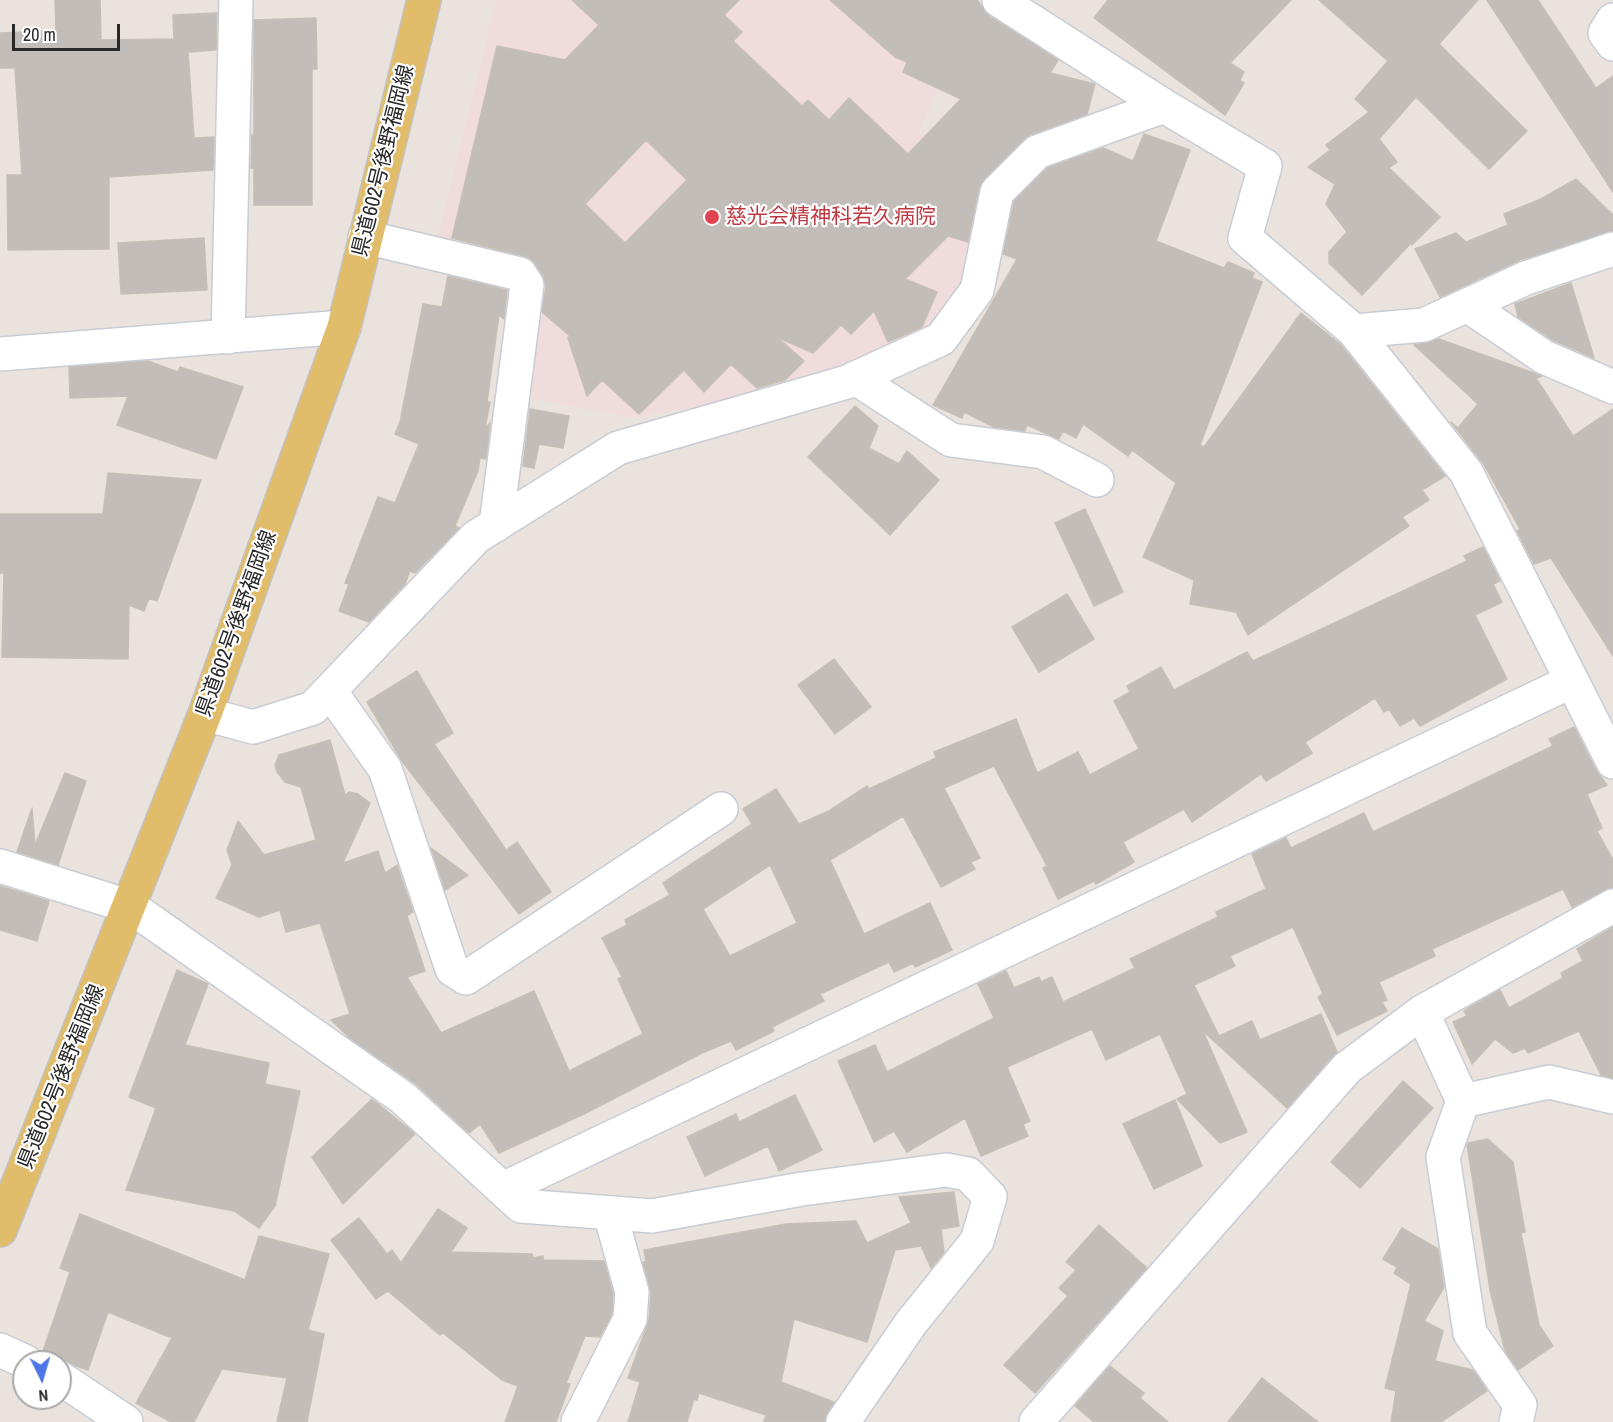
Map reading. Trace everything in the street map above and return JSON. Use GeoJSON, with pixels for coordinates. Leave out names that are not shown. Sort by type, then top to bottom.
{"type":"FeatureCollection","features":[{"type":"Feature","properties":{"kind":"main road","name":"県道602号後野福岡線"},"geometry":{"type":"LineString","coordinates":[[0,1230],[205,714],[344,327],[424,0]]}},
{"type":"Feature","properties":{"kind":"street"},"geometry":{"type":"LineString","coordinates":[[228,337],[236,0]]}},
{"type":"Feature","properties":{"kind":"street"},"geometry":{"type":"LineString","coordinates":[[999,0],[1164,106],[1265,166],[1245,238],[1354,331],[1466,472],[1613,762]]}},
{"type":"Feature","properties":{"kind":"street"},"geometry":{"type":"LineString","coordinates":[[1613,20],[1605,33],[1613,44]]}},
{"type":"Feature","properties":{"kind":"street"},"geometry":{"type":"LineString","coordinates":[[205,714],[253,727],[314,708],[476,537],[618,448],[855,378],[941,339],[977,290],[997,192],[1037,152],[1164,106]]}},
{"type":"Feature","properties":{"kind":"street"},"geometry":{"type":"LineString","coordinates":[[365,237],[520,274],[527,285],[496,525]]}},
{"type":"Feature","properties":{"kind":"street"},"geometry":{"type":"LineString","coordinates":[[1354,331],[1424,325],[1526,278],[1613,249]]}},
{"type":"Feature","properties":{"kind":"street"},"geometry":{"type":"LineString","coordinates":[[1467,305],[1544,357],[1613,387]]}},
{"type":"Feature","properties":{"kind":"street"},"geometry":{"type":"LineString","coordinates":[[0,354],[344,327]]}},
{"type":"Feature","properties":{"kind":"street"},"geometry":{"type":"LineString","coordinates":[[855,378],[951,441],[1043,452],[1097,480]]}},
{"type":"Feature","properties":{"kind":"street"},"geometry":{"type":"LineString","coordinates":[[503,1189],[1572,681]]}},
{"type":"Feature","properties":{"kind":"street"},"geometry":{"type":"LineString","coordinates":[[330,691],[385,769],[452,969],[466,978],[721,809]]}},
{"type":"Feature","properties":{"kind":"street"},"geometry":{"type":"LineString","coordinates":[[0,866],[130,907],[403,1098],[521,1206],[652,1216],[802,1189],[935,1171],[946,1170],[968,1174],[990,1197],[977,1241],[911,1323],[843,1422]]}},
{"type":"Feature","properties":{"kind":"street"},"geometry":{"type":"LineString","coordinates":[[1036,1422],[1347,1068],[1422,1012],[1613,906]]}},
{"type":"Feature","properties":{"kind":"street"},"geometry":{"type":"LineString","coordinates":[[1422,1012],[1464,1101],[1443,1157],[1470,1334],[1520,1405],[1515,1422]]}},
{"type":"Feature","properties":{"kind":"street"},"geometry":{"type":"LineString","coordinates":[[1464,1101],[1549,1082],[1613,1097]]}},
{"type":"Feature","properties":{"kind":"street"},"geometry":{"type":"LineString","coordinates":[[578,1422],[630,1319],[632,1292],[610,1213]]}},
{"type":"Feature","properties":{"kind":"street"},"geometry":{"type":"LineString","coordinates":[[72,1386],[126,1422]]}},
{"type":"Feature","properties":{"kind":"shaded area","name":"慈光会精神科若久病院"},"geometry":{"type":"Polygon","coordinates":[[[496,0],[977,0],[919,132],[989,187],[964,277],[927,335],[829,381],[635,418],[531,399],[541,275],[435,248],[496,0]]]}},
{"type":"Feature","properties":{"kind":"building"},"geometry":{"type":"Polygon","coordinates":[[[55,0],[100,0],[101,40],[174,39],[173,15],[217,13],[216,50],[188,52],[194,138],[214,137],[213,170],[109,177],[109,249],[8,250],[7,175],[22,175],[15,68],[0,68],[0,33],[56,31],[55,0]]]}},
{"type":"Feature","properties":{"kind":"building","name":"慈光会精神科若久病院"},"geometry":{"type":"Polygon","coordinates":[[[572,0],[739,0],[724,15],[742,32],[733,41],[802,106],[808,100],[829,120],[849,98],[908,154],[961,99],[903,72],[907,62],[895,57],[830,0],[977,0],[989,16],[1058,60],[1050,73],[1095,84],[1087,114],[1030,135],[984,179],[979,188],[968,242],[948,236],[905,279],[937,292],[922,327],[888,342],[874,311],[851,334],[841,325],[813,353],[777,337],[804,361],[785,380],[757,388],[731,364],[704,392],[684,370],[639,414],[602,380],[587,396],[568,338],[570,336],[542,312],[546,287],[543,275],[535,263],[524,256],[452,238],[497,46],[565,60],[599,25],[572,0]],[[646,140],[585,204],[625,243],[687,180],[646,140]]]}},
{"type":"Feature","properties":{"kind":"building"},"geometry":{"type":"Polygon","coordinates":[[[1108,0],[1291,0],[1230,63],[1244,72],[1240,80],[1244,83],[1225,115],[1094,18],[1108,0]]]}},
{"type":"Feature","properties":{"kind":"building"},"geometry":{"type":"Polygon","coordinates":[[[1319,0],[1478,0],[1439,44],[1527,131],[1489,169],[1416,97],[1379,139],[1397,162],[1389,168],[1440,217],[1412,245],[1411,243],[1362,295],[1329,263],[1329,252],[1347,232],[1326,204],[1335,184],[1308,167],[1330,150],[1326,145],[1369,112],[1355,99],[1388,61],[1319,0]]]}},
{"type":"Feature","properties":{"kind":"building"},"geometry":{"type":"Polygon","coordinates":[[[1487,0],[1538,0],[1596,88],[1613,76],[1613,192],[1487,0]]]}},
{"type":"Feature","properties":{"kind":"building"},"geometry":{"type":"Polygon","coordinates":[[[316,18],[317,69],[312,69],[312,205],[254,205],[254,168],[251,168],[252,135],[254,135],[254,20],[316,18]]]}},
{"type":"Feature","properties":{"kind":"building"},"geometry":{"type":"Polygon","coordinates":[[[1144,134],[1190,150],[1156,241],[1224,268],[1228,262],[1254,273],[1252,278],[1262,282],[1200,445],[1204,447],[1301,313],[1340,344],[1445,476],[1422,490],[1429,500],[1402,517],[1409,526],[1248,635],[1236,612],[1190,604],[1194,580],[1143,557],[1176,483],[1132,450],[1128,456],[1083,424],[1076,438],[1063,431],[1059,439],[1027,425],[1025,431],[994,427],[964,412],[962,418],[933,405],[1017,259],[1003,254],[1014,201],[1047,168],[1103,148],[1133,161],[1144,134]]]}},
{"type":"Feature","properties":{"kind":"building"},"geometry":{"type":"Polygon","coordinates":[[[1576,179],[1613,215],[1613,231],[1520,260],[1440,297],[1415,249],[1456,233],[1466,242],[1508,225],[1504,214],[1541,199],[1576,179]]]}},
{"type":"Feature","properties":{"kind":"building"},"geometry":{"type":"Polygon","coordinates":[[[204,238],[207,290],[121,294],[118,243],[204,238]]]}},
{"type":"Feature","properties":{"kind":"building"},"geometry":{"type":"Polygon","coordinates":[[[448,276],[507,290],[504,319],[499,315],[487,402],[490,402],[485,428],[490,423],[486,459],[480,458],[478,471],[455,526],[459,528],[415,573],[410,571],[405,584],[369,622],[339,611],[349,584],[345,583],[378,497],[395,503],[419,444],[395,434],[400,422],[423,304],[442,307],[448,276]]]}},
{"type":"Feature","properties":{"kind":"building"},"geometry":{"type":"Polygon","coordinates":[[[1571,283],[1594,358],[1553,340],[1518,317],[1515,304],[1571,283]]]}},
{"type":"Feature","properties":{"kind":"building"},"geometry":{"type":"Polygon","coordinates":[[[1439,339],[1542,376],[1536,378],[1573,436],[1613,409],[1613,656],[1551,558],[1534,564],[1517,531],[1520,529],[1483,463],[1451,422],[1458,428],[1478,404],[1414,345],[1439,339]]]}},
{"type":"Feature","properties":{"kind":"building"},"geometry":{"type":"Polygon","coordinates":[[[148,361],[178,372],[180,367],[243,387],[216,459],[117,425],[128,396],[70,398],[69,367],[148,361]]]}},
{"type":"Feature","properties":{"kind":"building"},"geometry":{"type":"Polygon","coordinates":[[[855,406],[878,426],[869,448],[899,464],[907,451],[939,480],[890,535],[808,457],[855,406]]]}},
{"type":"Feature","properties":{"kind":"building"},"geometry":{"type":"Polygon","coordinates":[[[530,409],[569,416],[563,448],[539,444],[534,468],[523,466],[530,409]]]}},
{"type":"Feature","properties":{"kind":"building"},"geometry":{"type":"Polygon","coordinates":[[[108,473],[201,480],[157,601],[149,598],[144,611],[129,605],[128,659],[2,657],[4,573],[0,573],[0,514],[103,514],[108,473]]]}},
{"type":"Feature","properties":{"kind":"building"},"geometry":{"type":"Polygon","coordinates":[[[1085,509],[1123,592],[1094,606],[1055,523],[1085,509]]]}},
{"type":"Feature","properties":{"kind":"building"},"geometry":{"type":"Polygon","coordinates":[[[1483,547],[1500,581],[1493,584],[1502,602],[1475,615],[1507,679],[1420,726],[1414,718],[1400,726],[1389,709],[1384,712],[1375,698],[1305,742],[1312,753],[1266,781],[1261,774],[1192,822],[1184,809],[1123,842],[1134,862],[1096,884],[1094,881],[1058,899],[1043,868],[1047,866],[994,766],[944,788],[980,858],[971,862],[975,869],[941,887],[903,816],[830,860],[864,934],[930,903],[952,950],[915,967],[913,963],[894,972],[889,962],[820,994],[824,1001],[772,1027],[774,1031],[736,1050],[731,1041],[702,1053],[584,1114],[499,1153],[480,1124],[469,1133],[416,1084],[351,1039],[331,1020],[350,1014],[320,923],[286,932],[280,910],[259,917],[216,898],[232,865],[227,850],[238,821],[264,855],[316,840],[301,787],[285,782],[277,772],[275,765],[279,755],[330,740],[345,795],[349,792],[358,794],[370,803],[343,863],[378,851],[385,873],[397,865],[413,912],[407,916],[425,971],[407,977],[441,1033],[534,991],[569,1071],[643,1034],[618,979],[622,977],[602,938],[627,925],[625,920],[670,895],[663,883],[752,824],[743,809],[776,789],[799,824],[829,811],[867,786],[869,789],[936,758],[934,752],[1016,719],[1037,773],[1078,752],[1090,775],[1139,749],[1114,701],[1130,692],[1127,686],[1161,667],[1174,690],[1247,652],[1253,661],[1467,561],[1464,556],[1483,547]],[[770,865],[703,909],[730,956],[797,923],[770,865]]]}},
{"type":"Feature","properties":{"kind":"building"},"geometry":{"type":"Polygon","coordinates":[[[1067,594],[1094,639],[1039,672],[1012,627],[1067,594]]]}},
{"type":"Feature","properties":{"kind":"building"},"geometry":{"type":"Polygon","coordinates":[[[834,659],[871,707],[835,734],[798,685],[834,659]]]}},
{"type":"Feature","properties":{"kind":"building"},"geometry":{"type":"Polygon","coordinates":[[[417,671],[453,733],[434,744],[506,850],[517,842],[551,892],[519,914],[402,761],[367,702],[417,671]]]}},
{"type":"Feature","properties":{"kind":"building"},"geometry":{"type":"Polygon","coordinates":[[[1574,727],[1596,770],[1607,785],[1587,794],[1602,828],[1597,831],[1613,860],[1613,887],[1572,907],[1563,889],[1432,949],[1435,956],[1379,982],[1387,1000],[1382,1002],[1387,1011],[1337,1035],[1318,997],[1323,994],[1293,927],[1230,956],[1235,966],[1194,985],[1219,1036],[1252,1021],[1260,1040],[1321,1014],[1337,1052],[1287,1108],[1203,1031],[1247,1132],[1220,1143],[1177,1099],[1187,1094],[1160,1034],[1106,1060],[1092,1029],[1007,1067],[1030,1121],[1023,1124],[1028,1136],[981,1156],[965,1118],[907,1152],[894,1131],[874,1142],[838,1061],[875,1045],[887,1072],[994,1018],[978,984],[1006,971],[1014,988],[1039,977],[1041,982],[1052,977],[1063,1002],[1135,968],[1130,959],[1218,917],[1216,912],[1266,889],[1252,854],[1286,838],[1291,848],[1364,813],[1373,832],[1553,746],[1549,739],[1574,727]]]}},
{"type":"Feature","properties":{"kind":"building"},"geometry":{"type":"Polygon","coordinates":[[[65,773],[86,781],[58,865],[17,852],[32,808],[35,845],[65,773]]]}},
{"type":"Feature","properties":{"kind":"building"},"geometry":{"type":"Polygon","coordinates":[[[431,848],[468,875],[445,890],[431,848]]]}},
{"type":"Feature","properties":{"kind":"building"},"geometry":{"type":"Polygon","coordinates":[[[0,886],[49,901],[37,941],[0,930],[0,886]]]}},
{"type":"Feature","properties":{"kind":"building"},"geometry":{"type":"Polygon","coordinates":[[[1613,927],[1613,1078],[1601,1075],[1579,1031],[1528,1053],[1525,1048],[1513,1053],[1495,1039],[1472,1064],[1453,1022],[1467,1016],[1464,1011],[1500,990],[1509,1008],[1563,978],[1561,973],[1583,961],[1577,949],[1613,927]]]}},
{"type":"Feature","properties":{"kind":"building"},"geometry":{"type":"Polygon","coordinates":[[[177,970],[208,984],[185,1045],[269,1063],[265,1084],[300,1091],[275,1206],[259,1228],[234,1211],[126,1190],[156,1108],[129,1097],[177,970]]]}},
{"type":"Feature","properties":{"kind":"building"},"geometry":{"type":"Polygon","coordinates":[[[1403,1081],[1433,1108],[1360,1188],[1331,1162],[1403,1081]]]}},
{"type":"Feature","properties":{"kind":"building"},"geometry":{"type":"Polygon","coordinates":[[[795,1095],[822,1150],[779,1171],[768,1146],[705,1176],[687,1137],[736,1114],[739,1122],[795,1095]]]}},
{"type":"Feature","properties":{"kind":"building"},"geometry":{"type":"Polygon","coordinates":[[[372,1099],[415,1134],[343,1204],[312,1157],[372,1099]]]}},
{"type":"Feature","properties":{"kind":"building"},"geometry":{"type":"Polygon","coordinates":[[[1175,1100],[1202,1166],[1154,1189],[1123,1124],[1175,1100]]]}},
{"type":"Feature","properties":{"kind":"building"},"geometry":{"type":"Polygon","coordinates":[[[1488,1139],[1513,1162],[1525,1232],[1521,1233],[1539,1325],[1553,1346],[1518,1370],[1505,1351],[1490,1290],[1467,1145],[1488,1139]]]}},
{"type":"Feature","properties":{"kind":"building"},"geometry":{"type":"Polygon","coordinates":[[[954,1192],[959,1226],[941,1229],[944,1252],[931,1268],[921,1246],[895,1250],[867,1342],[794,1319],[781,1382],[834,1402],[825,1422],[764,1422],[766,1415],[699,1393],[697,1400],[694,1399],[687,1422],[628,1422],[640,1382],[628,1378],[649,1320],[651,1293],[643,1262],[646,1262],[644,1250],[786,1224],[856,1221],[867,1243],[911,1223],[899,1197],[954,1192]]]}},
{"type":"Feature","properties":{"kind":"building"},"geometry":{"type":"Polygon","coordinates":[[[438,1209],[467,1228],[451,1252],[532,1254],[533,1258],[543,1256],[543,1260],[604,1261],[613,1294],[612,1314],[600,1337],[585,1336],[566,1383],[570,1384],[556,1422],[505,1422],[518,1386],[502,1380],[443,1333],[440,1335],[388,1291],[376,1299],[331,1240],[359,1218],[387,1254],[392,1250],[401,1263],[438,1209]]]}},
{"type":"Feature","properties":{"kind":"building"},"geometry":{"type":"Polygon","coordinates":[[[80,1214],[245,1280],[259,1236],[329,1254],[308,1330],[324,1334],[307,1422],[277,1422],[287,1378],[222,1369],[194,1422],[171,1422],[136,1403],[172,1338],[108,1312],[88,1370],[72,1364],[72,1350],[43,1350],[70,1272],[60,1268],[80,1214]]]}},
{"type":"Feature","properties":{"kind":"building"},"geometry":{"type":"Polygon","coordinates":[[[1099,1225],[1147,1268],[1035,1393],[1004,1365],[1068,1296],[1059,1288],[1076,1270],[1066,1262],[1099,1225]]]}},
{"type":"Feature","properties":{"kind":"building"},"geometry":{"type":"Polygon","coordinates":[[[1402,1228],[1438,1249],[1444,1287],[1424,1321],[1443,1331],[1435,1361],[1473,1370],[1487,1391],[1441,1422],[1391,1422],[1396,1391],[1385,1388],[1411,1284],[1394,1273],[1397,1267],[1383,1259],[1402,1228]]]}},
{"type":"Feature","properties":{"kind":"building"},"geometry":{"type":"Polygon","coordinates":[[[1110,1366],[1144,1393],[1140,1398],[1168,1422],[1094,1422],[1075,1406],[1110,1366]]]}},
{"type":"Feature","properties":{"kind":"building"},"geometry":{"type":"Polygon","coordinates":[[[1262,1378],[1318,1422],[1228,1422],[1262,1378]]]}},
{"type":"Feature","properties":{"kind":"place","name":"慈光会精神科若久病院"},"geometry":{"type":"Point","coordinates":[712,217]}}]}
